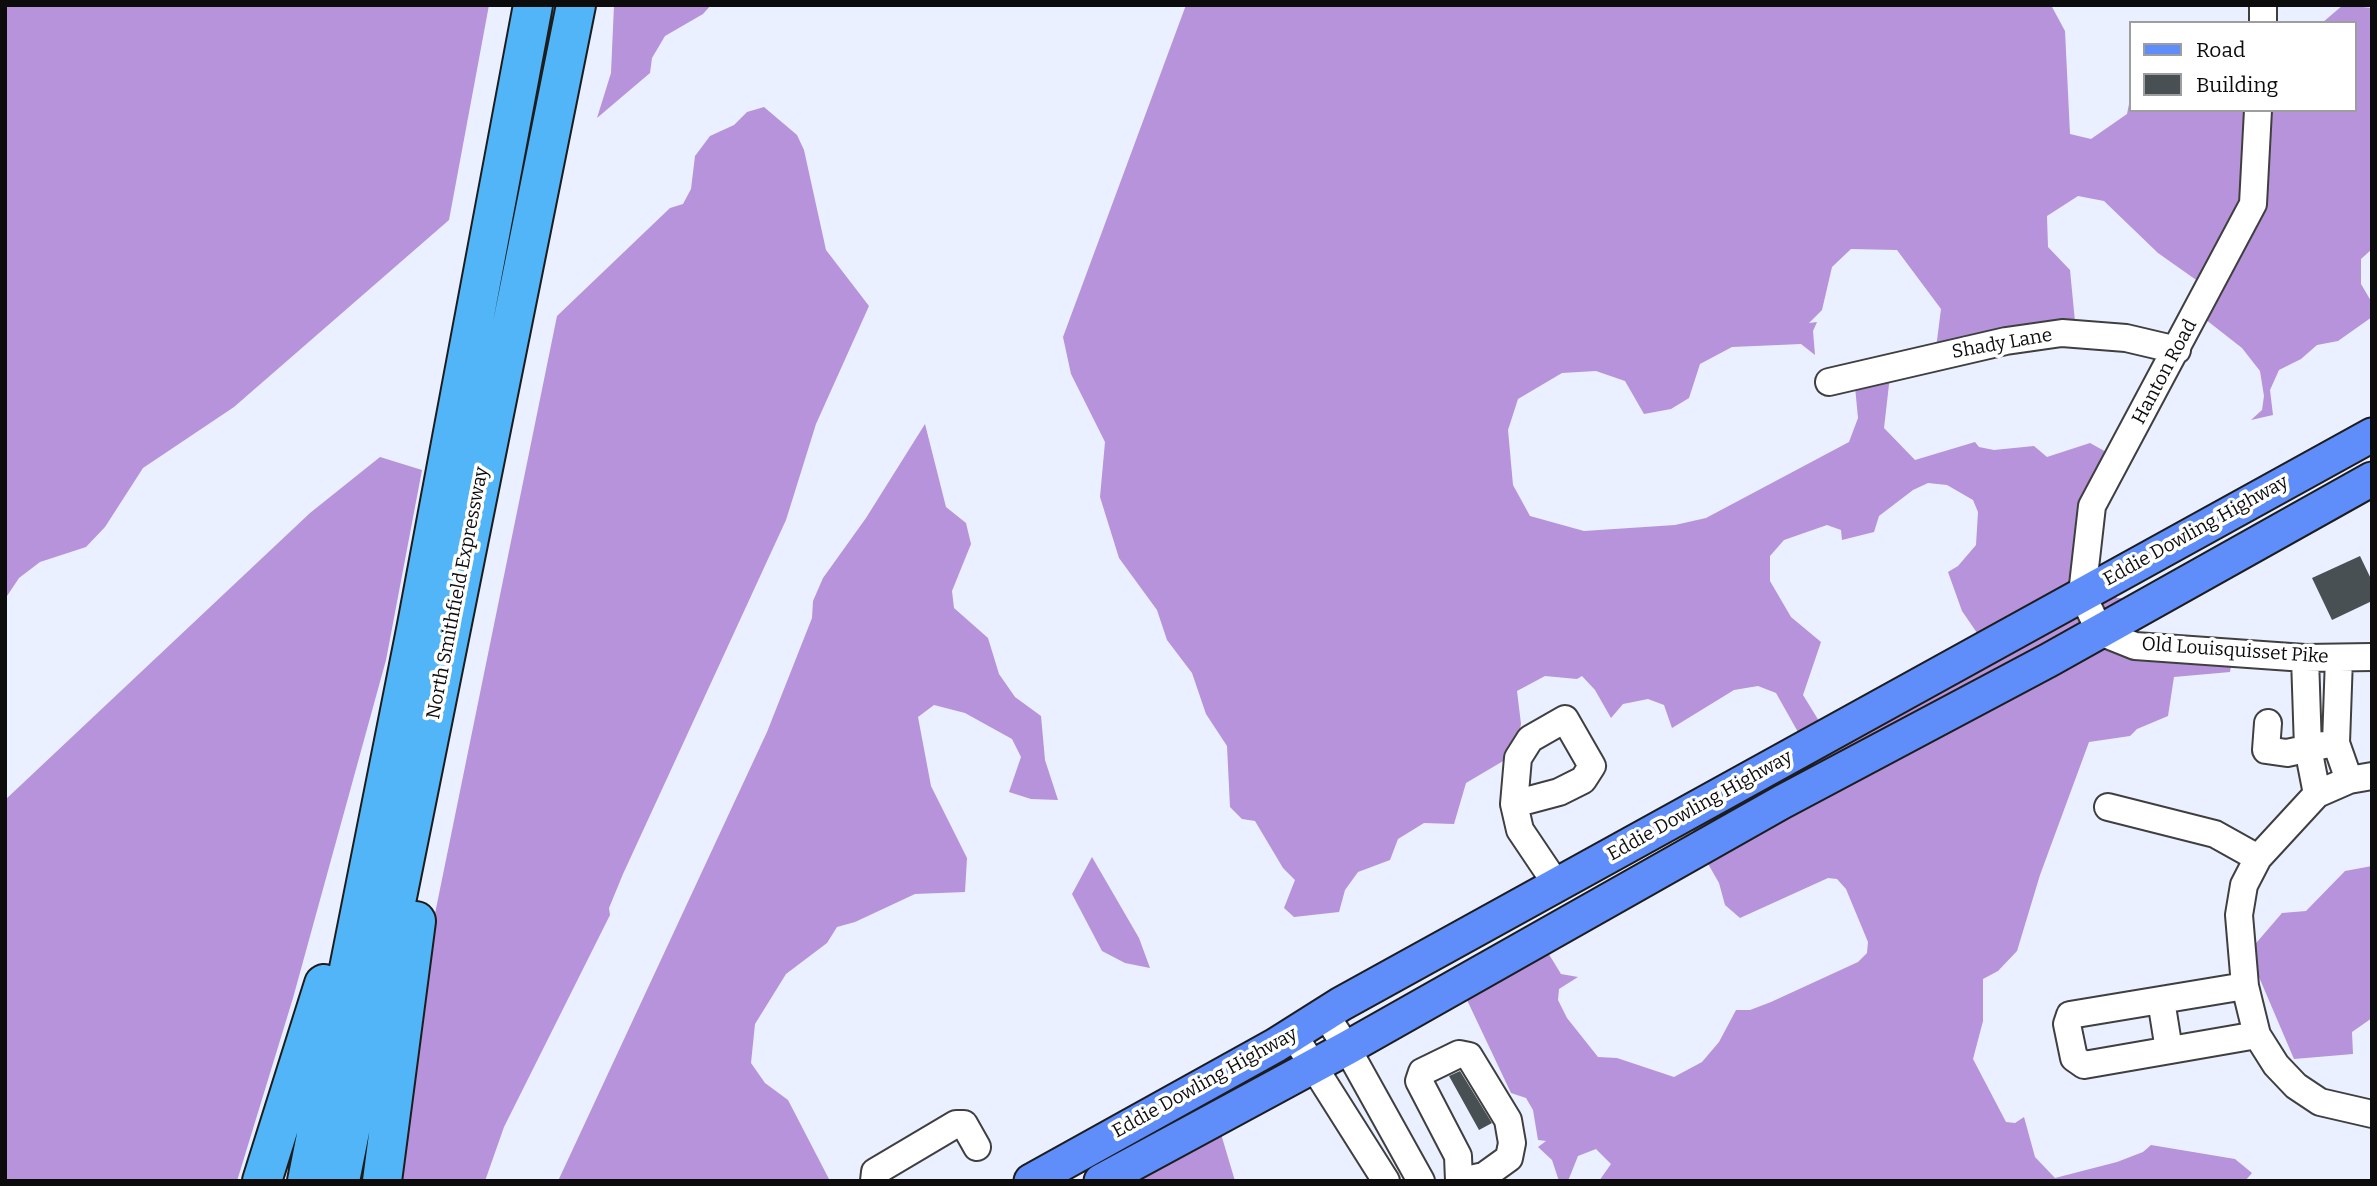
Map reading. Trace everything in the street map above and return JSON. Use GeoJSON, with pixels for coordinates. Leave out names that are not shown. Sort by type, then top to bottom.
{"type":"FeatureCollection","features":[{"type":"Feature","properties":{"kind":"highway","name":"North Smithfield Expressway"},"geometry":{"type":"LineString","coordinates":[[307,1181],[398,723],[533,5]]}},
{"type":"Feature","properties":{"kind":"highway","name":"North Smithfield Expressway"},"geometry":{"type":"LineString","coordinates":[[340,1181],[576,5]]}},
{"type":"Feature","properties":{"kind":"highway"},"geometry":{"type":"LineString","coordinates":[[382,1181],[429,826],[435,710]]}},
{"type":"Feature","properties":{"kind":"highway"},"geometry":{"type":"LineString","coordinates":[[262,1181],[319,1000],[398,723]]}},
{"type":"Feature","properties":{"kind":"main road","name":"Eddie Dowling Highway"},"geometry":{"type":"LineString","coordinates":[[1031,1181],[1325,1014],[2372,435]]}},
{"type":"Feature","properties":{"kind":"main road","name":"Eddie Dowling Highway"},"geometry":{"type":"LineString","coordinates":[[1101,1181],[1347,1048],[1782,802],[2100,632],[2372,479]]}},
{"type":"Feature","properties":{"kind":"street","name":"Hanton Road"},"geometry":{"type":"LineString","coordinates":[[2082,594],[2092,506],[2253,204],[2258,112]]}},
{"type":"Feature","properties":{"kind":"street","name":"Shady Lane"},"geometry":{"type":"LineString","coordinates":[[1829,382],[2006,341],[2062,333],[2126,338],[2178,349]]}},
{"type":"Feature","properties":{"kind":"street"},"geometry":{"type":"LineString","coordinates":[[2082,594],[2100,632]]}},
{"type":"Feature","properties":{"kind":"street","name":"Old Louisquisset Pike"},"geometry":{"type":"LineString","coordinates":[[2100,632],[2135,646],[2305,659],[2372,657]]}},
{"type":"Feature","properties":{"kind":"street"},"geometry":{"type":"LineString","coordinates":[[2339,658],[2336,743],[2360,778],[2317,794],[2258,858],[2244,885],[2239,915],[2245,986],[2257,1035],[2276,1065],[2296,1086],[2320,1102],[2372,1114]]}},
{"type":"Feature","properties":{"kind":"street"},"geometry":{"type":"LineString","coordinates":[[2305,659],[2308,748],[2317,794]]}},
{"type":"Feature","properties":{"kind":"street"},"geometry":{"type":"LineString","coordinates":[[2268,723],[2266,750],[2287,753],[2336,743]]}},
{"type":"Feature","properties":{"kind":"street"},"geometry":{"type":"LineString","coordinates":[[1514,804],[1521,830],[1557,885]]}},
{"type":"Feature","properties":{"kind":"street"},"geometry":{"type":"LineString","coordinates":[[2108,807],[2215,834],[2258,858]]}},
{"type":"Feature","properties":{"kind":"street"},"geometry":{"type":"LineString","coordinates":[[2245,986],[2070,1015],[2067,1024],[2074,1058],[2084,1065],[2257,1035]]}},
{"type":"Feature","properties":{"kind":"street"},"geometry":{"type":"LineString","coordinates":[[2161,1000],[2169,1050]]}},
{"type":"Feature","properties":{"kind":"street"},"geometry":{"type":"LineString","coordinates":[[1325,1014],[1347,1048],[1421,1181]]}},
{"type":"Feature","properties":{"kind":"street"},"geometry":{"type":"LineString","coordinates":[[1293,1034],[1386,1181]]}},
{"type":"Feature","properties":{"kind":"street"},"geometry":{"type":"LineString","coordinates":[[1459,1054],[1469,1056],[1508,1120],[1512,1143],[1509,1158],[1484,1176],[1461,1181],[1458,1156],[1420,1089],[1422,1072],[1459,1054]]}},
{"type":"Feature","properties":{"kind":"street"},"geometry":{"type":"LineString","coordinates":[[874,1181],[875,1172],[956,1124],[964,1124],[977,1147]]}},
{"type":"Feature","properties":{"kind":"shaded area"},"geometry":{"type":"Polygon","coordinates":[[[5,5],[489,5],[449,220],[234,407],[143,468],[105,527],[86,547],[40,562],[19,578],[5,599],[5,5]]]}},
{"type":"Feature","properties":{"kind":"shaded area"},"geometry":{"type":"Polygon","coordinates":[[[614,5],[711,5],[703,14],[665,36],[652,58],[650,73],[597,118],[611,73],[614,5]]]}},
{"type":"Feature","properties":{"kind":"shaded area"},"geometry":{"type":"Polygon","coordinates":[[[1186,5],[2051,5],[2065,31],[2070,134],[2091,139],[2127,114],[2128,109],[2128,112],[2356,112],[2356,21],[2324,21],[2343,5],[2372,8],[2372,249],[2361,259],[2361,284],[2371,301],[2372,317],[2338,341],[2317,345],[2301,359],[2279,370],[2270,390],[2273,415],[2251,420],[2262,410],[2264,396],[2260,371],[2242,348],[2196,312],[2209,289],[2158,253],[2104,201],[2078,196],[2047,216],[2048,247],[2070,270],[2076,332],[1935,356],[1941,309],[1897,250],[1851,249],[1832,267],[1822,310],[1809,323],[1817,322],[1813,331],[1815,355],[1801,344],[1732,347],[1700,364],[1689,398],[1671,409],[1644,414],[1625,381],[1596,371],[1562,373],[1518,399],[1508,430],[1513,485],[1530,516],[1584,531],[1675,525],[1706,518],[1849,442],[1858,418],[1854,376],[1891,367],[1884,428],[1915,460],[1975,442],[1979,447],[1994,450],[2034,446],[2047,457],[2090,443],[2108,453],[2078,554],[2109,583],[2117,598],[2152,599],[2089,639],[2175,643],[2233,654],[2230,672],[2174,677],[2168,716],[2137,729],[2130,736],[2089,742],[2040,875],[2017,951],[1998,971],[1983,979],[1983,1021],[1973,1059],[2006,1122],[2015,1123],[2024,1117],[2035,1157],[2055,1178],[2117,1162],[2143,1152],[2151,1145],[2235,1159],[2252,1173],[2245,1181],[1599,1181],[1611,1164],[1596,1149],[1578,1156],[1568,1181],[1559,1181],[1552,1160],[1538,1147],[1546,1141],[1538,1140],[1533,1110],[1526,1098],[1511,1093],[1458,981],[1539,938],[1561,974],[1578,977],[1559,989],[1558,1000],[1567,1018],[1598,1057],[1617,1058],[1674,1077],[1702,1062],[1719,1042],[1736,1010],[1750,1010],[1771,1002],[1858,962],[1867,953],[1868,942],[1846,889],[1837,879],[1828,878],[1740,918],[1725,905],[1719,883],[1699,848],[1693,830],[1816,764],[1776,693],[1758,686],[1734,690],[1672,728],[1664,705],[1648,699],[1623,704],[1611,718],[1595,690],[1582,676],[1577,679],[1545,676],[1517,691],[1521,724],[1515,754],[1466,783],[1454,824],[1424,823],[1398,839],[1390,860],[1358,872],[1345,890],[1339,912],[1294,917],[1284,908],[1295,880],[1283,868],[1255,821],[1242,819],[1230,807],[1227,746],[1206,714],[1192,673],[1167,640],[1157,610],[1119,558],[1100,497],[1105,442],[1071,374],[1063,337],[1186,5]],[[1928,483],[1913,490],[1879,516],[1874,532],[1842,540],[1841,530],[1827,525],[1784,540],[1770,556],[1770,581],[1791,617],[1821,642],[1803,695],[1827,734],[1986,646],[1962,611],[1948,572],[1958,566],[1976,545],[1978,512],[1973,500],[1947,485],[1928,483]]]}},
{"type":"Feature","properties":{"kind":"shaded area"},"geometry":{"type":"Polygon","coordinates":[[[764,107],[797,135],[804,150],[826,250],[869,306],[816,424],[786,520],[623,874],[609,908],[610,915],[504,1127],[485,1181],[394,1181],[419,992],[557,316],[670,208],[683,204],[691,189],[695,156],[710,136],[734,125],[747,112],[764,107]]]}},
{"type":"Feature","properties":{"kind":"shaded area"},"geometry":{"type":"Polygon","coordinates":[[[925,424],[946,507],[966,523],[971,544],[952,591],[954,608],[988,638],[999,674],[1015,697],[1041,716],[1045,760],[1058,800],[1031,799],[1009,792],[1021,757],[1012,739],[965,713],[934,705],[918,717],[931,786],[967,858],[965,892],[915,894],[855,922],[837,927],[827,943],[786,974],[755,1024],[751,1063],[765,1083],[788,1100],[830,1181],[558,1181],[767,732],[812,618],[813,601],[823,578],[866,518],[925,424]]]}},
{"type":"Feature","properties":{"kind":"shaded area"},"geometry":{"type":"Polygon","coordinates":[[[380,457],[422,470],[386,660],[293,998],[237,1181],[5,1181],[5,800],[310,513],[380,457]]]}},
{"type":"Feature","properties":{"kind":"shaded area"},"geometry":{"type":"Polygon","coordinates":[[[1092,857],[1139,938],[1150,968],[1125,963],[1102,951],[1072,894],[1092,857]]]}},
{"type":"Feature","properties":{"kind":"shaded area"},"geometry":{"type":"Polygon","coordinates":[[[2372,866],[2372,1018],[2352,1032],[2353,1054],[2294,1059],[2256,970],[2251,949],[2282,913],[2306,911],[2345,871],[2372,866]]]}},
{"type":"Feature","properties":{"kind":"shaded area"},"geometry":{"type":"Polygon","coordinates":[[[1210,1097],[1235,1181],[1134,1181],[1109,1133],[1210,1097]]]}},
{"type":"Feature","properties":{"kind":"building"},"geometry":{"type":"Polygon","coordinates":[[[2360,556],[2372,581],[2372,601],[2332,620],[2312,578],[2360,556]]]}},
{"type":"Feature","properties":{"kind":"building"},"geometry":{"type":"Polygon","coordinates":[[[1460,1071],[1492,1123],[1479,1130],[1449,1076],[1460,1071]]]}}]}
